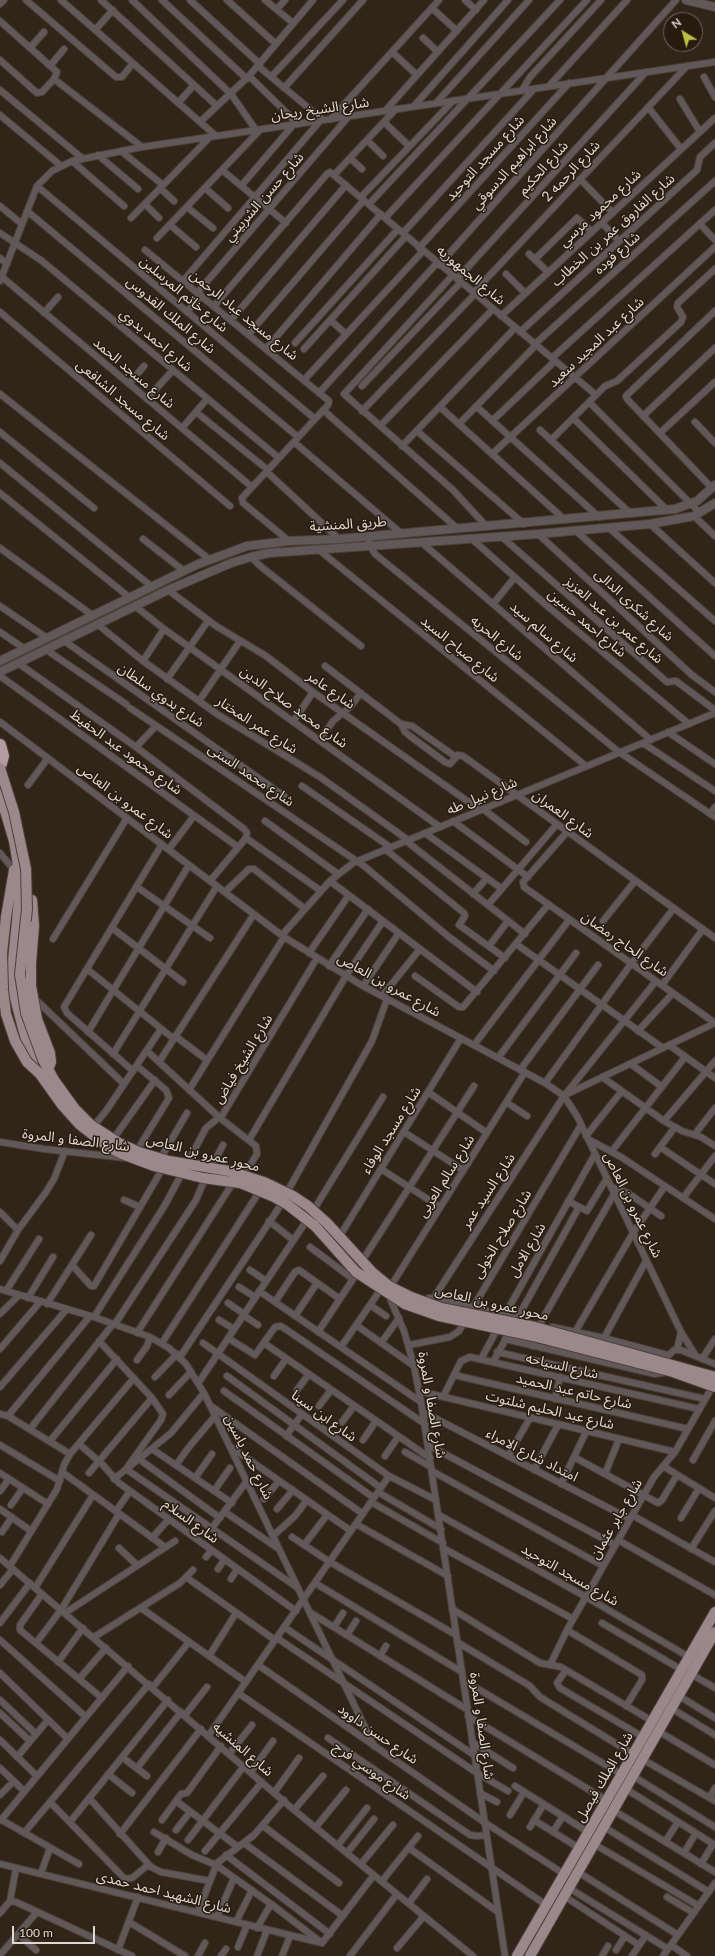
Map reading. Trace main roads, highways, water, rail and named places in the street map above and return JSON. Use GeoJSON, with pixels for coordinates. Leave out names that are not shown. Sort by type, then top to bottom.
{"type":"FeatureCollection","features":[{"type":"Feature","properties":{"kind":"highway"},"geometry":{"type":"LineString","coordinates":[[0,745],[3,756],[0,768]]}},
{"type":"Feature","properties":{"kind":"main road","name":"محور عمرو بن العاص"},"geometry":{"type":"LineString","coordinates":[[0,768],[14,812],[26,869],[28,909],[20,974],[23,1000],[44,1072],[54,1096],[70,1115],[107,1146],[122,1154],[154,1166],[203,1178],[240,1183],[274,1197],[288,1205],[315,1226],[356,1272],[405,1304],[439,1316],[533,1336],[673,1372],[714,1389]]}},
{"type":"Feature","properties":{"kind":"main road","name":"محور عمرو بن العاص"},"geometry":{"type":"LineString","coordinates":[[0,794],[14,841],[19,871],[19,900],[13,965],[14,994],[26,1040],[44,1072],[60,1089],[75,1109],[91,1125],[110,1138],[130,1148],[159,1158],[229,1171],[264,1182],[289,1194],[301,1201],[328,1224],[381,1280],[411,1297],[441,1308],[535,1327],[715,1377]]}},
{"type":"Feature","properties":{"kind":"main road"},"geometry":{"type":"LineString","coordinates":[[14,870],[6,917],[2,966],[6,1014],[20,1050],[30,1066],[44,1072],[51,1062],[50,1053],[37,1019],[32,986],[31,963],[34,926],[32,900]]}},
{"type":"Feature","properties":{"kind":"main road","name":"شارع الملك فيصل"},"geometry":{"type":"LineString","coordinates":[[530,1956],[678,1696],[689,1658],[715,1612]]}},
{"type":"Feature","properties":{"kind":"main road","name":"شارع الملك فيصل"},"geometry":{"type":"LineString","coordinates":[[517,1956],[652,1721],[686,1672],[712,1644],[715,1632]]}}]}
